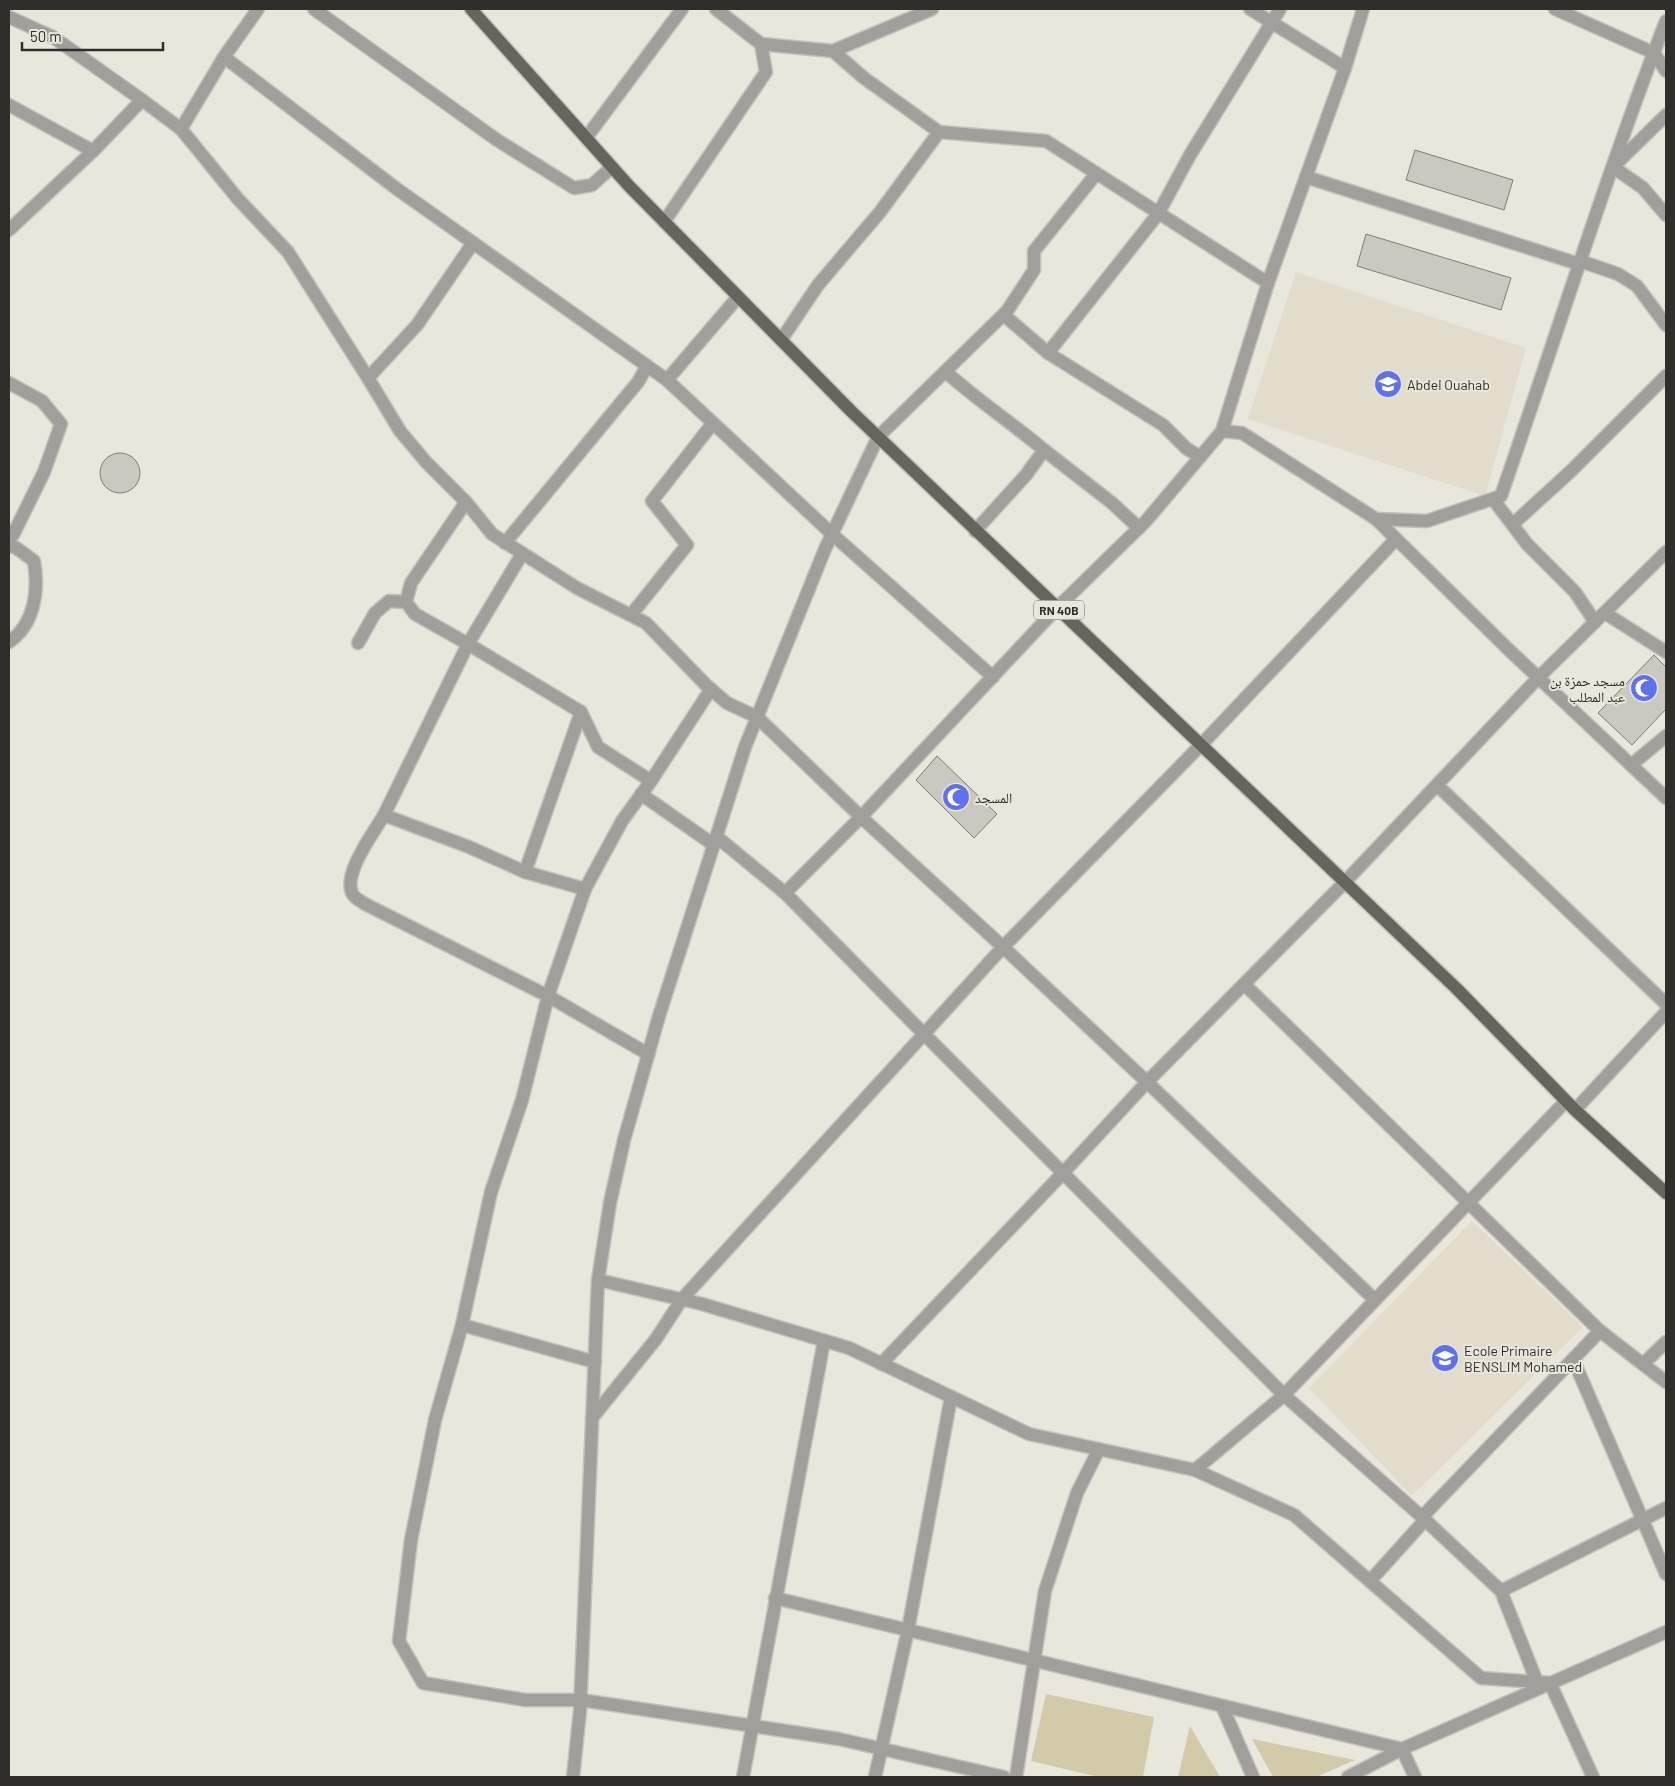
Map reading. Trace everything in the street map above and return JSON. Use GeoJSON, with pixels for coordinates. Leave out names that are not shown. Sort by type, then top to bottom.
{"type":"FeatureCollection","features":[{"type":"Feature","properties":{"kind":"main road","name":"RN 40B"},"geometry":{"type":"LineString","coordinates":[[471,9],[612,167],[780,340],[878,437],[1457,990],[1571,1106],[1666,1193]]}},
{"type":"Feature","properties":{"kind":"street"},"geometry":{"type":"LineString","coordinates":[[181,129],[224,57],[258,9]]}},
{"type":"Feature","properties":{"kind":"street"},"geometry":{"type":"LineString","coordinates":[[314,9],[496,140],[574,188],[592,185],[612,167]]}},
{"type":"Feature","properties":{"kind":"street"},"geometry":{"type":"LineString","coordinates":[[586,138],[682,9]]}},
{"type":"Feature","properties":{"kind":"street"},"geometry":{"type":"LineString","coordinates":[[716,9],[761,44],[833,51],[932,9]]}},
{"type":"Feature","properties":{"kind":"street"},"geometry":{"type":"LineString","coordinates":[[1250,9],[1345,68]]}},
{"type":"Feature","properties":{"kind":"street"},"geometry":{"type":"LineString","coordinates":[[1048,352],[1158,214],[1190,155],[1280,9]]}},
{"type":"Feature","properties":{"kind":"street"},"geometry":{"type":"LineString","coordinates":[[785,893],[861,817],[1057,608],[1139,528],[1222,431],[1268,283],[1345,68],[1363,9]]}},
{"type":"Feature","properties":{"kind":"street"},"geometry":{"type":"LineString","coordinates":[[1555,9],[1654,53],[1666,71]]}},
{"type":"Feature","properties":{"kind":"street"},"geometry":{"type":"LineString","coordinates":[[9,17],[53,36],[181,129],[238,198],[288,252],[400,431],[426,462],[466,502],[492,534],[577,588],[646,623],[727,703],[758,717],[861,817],[1147,1082],[1375,1300]]}},
{"type":"Feature","properties":{"kind":"street"},"geometry":{"type":"LineString","coordinates":[[1376,519],[1427,521],[1501,496],[1612,167],[1666,21]]}},
{"type":"Feature","properties":{"kind":"street"},"geometry":{"type":"LineString","coordinates":[[664,222],[766,72],[761,44]]}},
{"type":"Feature","properties":{"kind":"street"},"geometry":{"type":"LineString","coordinates":[[833,51],[864,78],[939,132],[1046,142],[1268,283]]}},
{"type":"Feature","properties":{"kind":"street"},"geometry":{"type":"LineString","coordinates":[[224,57],[397,189],[667,380],[832,534],[993,677]]}},
{"type":"Feature","properties":{"kind":"street"},"geometry":{"type":"LineString","coordinates":[[11,224],[93,151],[142,100]]}},
{"type":"Feature","properties":{"kind":"street"},"geometry":{"type":"LineString","coordinates":[[9,105],[93,151]]}},
{"type":"Feature","properties":{"kind":"street"},"geometry":{"type":"LineString","coordinates":[[1612,167],[1666,115]]}},
{"type":"Feature","properties":{"kind":"street"},"geometry":{"type":"LineString","coordinates":[[780,340],[818,284],[880,212],[939,132]]}},
{"type":"Feature","properties":{"kind":"street"},"geometry":{"type":"LineString","coordinates":[[1612,167],[1643,188],[1666,215]]}},
{"type":"Feature","properties":{"kind":"street"},"geometry":{"type":"LineString","coordinates":[[573,1777],[581,1700],[598,1280],[610,1203],[624,1140],[648,1054],[745,747],[832,534],[878,437],[1004,315],[1034,270],[1034,251],[1096,174]]}},
{"type":"Feature","properties":{"kind":"street"},"geometry":{"type":"LineString","coordinates":[[1306,177],[1618,274],[1637,286],[1666,325]]}},
{"type":"Feature","properties":{"kind":"street"},"geometry":{"type":"LineString","coordinates":[[368,378],[417,324],[473,242]]}},
{"type":"Feature","properties":{"kind":"street"},"geometry":{"type":"LineString","coordinates":[[667,380],[738,296]]}},
{"type":"Feature","properties":{"kind":"street"},"geometry":{"type":"LineString","coordinates":[[1004,315],[1048,352],[1163,425],[1186,448],[1200,457]]}},
{"type":"Feature","properties":{"kind":"street"},"geometry":{"type":"LineString","coordinates":[[505,543],[638,382],[647,366]]}},
{"type":"Feature","properties":{"kind":"street"},"geometry":{"type":"LineString","coordinates":[[946,372],[965,390],[1004,417],[1112,503],[1139,528]]}},
{"type":"Feature","properties":{"kind":"street"},"geometry":{"type":"LineString","coordinates":[[1513,524],[1571,471],[1666,376]]}},
{"type":"Feature","properties":{"kind":"street"},"geometry":{"type":"LineString","coordinates":[[9,383],[42,401],[61,424],[44,472],[13,536],[9,539]]}},
{"type":"Feature","properties":{"kind":"street"},"geometry":{"type":"LineString","coordinates":[[632,615],[687,545],[652,500],[713,423]]}},
{"type":"Feature","properties":{"kind":"street"},"geometry":{"type":"LineString","coordinates":[[1222,431],[1242,433],[1376,519],[1538,678],[1666,798]]}},
{"type":"Feature","properties":{"kind":"street"},"geometry":{"type":"LineString","coordinates":[[976,531],[1026,475],[1044,450]]}},
{"type":"Feature","properties":{"kind":"street"},"geometry":{"type":"LineString","coordinates":[[1493,499],[1528,544],[1575,592],[1595,622]]}},
{"type":"Feature","properties":{"kind":"street"},"geometry":{"type":"LineString","coordinates":[[406,602],[411,583],[466,502]]}},
{"type":"Feature","properties":{"kind":"street"},"geometry":{"type":"LineString","coordinates":[[592,1418],[656,1339],[682,1299],[1003,947],[1200,746],[1396,539]]}},
{"type":"Feature","properties":{"kind":"street"},"geometry":{"type":"LineString","coordinates":[[9,546],[26,553],[34,561],[36,573],[35,604],[20,634],[9,642]]}},
{"type":"Feature","properties":{"kind":"street"},"geometry":{"type":"LineString","coordinates":[[881,1364],[1147,1082],[1344,883],[1538,678],[1666,552]]}},
{"type":"Feature","properties":{"kind":"street"},"geometry":{"type":"LineString","coordinates":[[522,554],[468,644],[384,815],[357,860],[349,883],[353,895],[367,905],[548,996],[648,1054]]}},
{"type":"Feature","properties":{"kind":"street"},"geometry":{"type":"LineString","coordinates":[[358,643],[375,613],[389,601],[406,602],[415,614],[581,712],[598,747],[651,781]]}},
{"type":"Feature","properties":{"kind":"street"},"geometry":{"type":"LineString","coordinates":[[1605,612],[1666,652]]}},
{"type":"Feature","properties":{"kind":"street"},"geometry":{"type":"LineString","coordinates":[[711,689],[651,781],[622,821],[585,889],[548,996],[522,1100],[491,1192],[462,1325],[435,1420],[411,1540],[399,1641],[423,1684],[525,1700],[581,1700],[839,1739],[1004,1777]]}},
{"type":"Feature","properties":{"kind":"street"},"geometry":{"type":"LineString","coordinates":[[525,872],[581,712]]}},
{"type":"Feature","properties":{"kind":"street"},"geometry":{"type":"LineString","coordinates":[[1631,765],[1666,736]]}},
{"type":"Feature","properties":{"kind":"street"},"geometry":{"type":"LineString","coordinates":[[1437,785],[1666,1004]]}},
{"type":"Feature","properties":{"kind":"street"},"geometry":{"type":"LineString","coordinates":[[641,794],[715,841],[785,893],[1284,1394],[1501,1591],[1543,1683],[1593,1777]]}},
{"type":"Feature","properties":{"kind":"street"},"geometry":{"type":"LineString","coordinates":[[384,815],[469,847],[525,872],[585,889]]}},
{"type":"Feature","properties":{"kind":"street"},"geometry":{"type":"LineString","coordinates":[[1244,984],[1600,1331],[1666,1382]]}},
{"type":"Feature","properties":{"kind":"street"},"geometry":{"type":"LineString","coordinates":[[1195,1470],[1284,1394],[1469,1202],[1571,1106],[1666,1012]]}},
{"type":"Feature","properties":{"kind":"street"},"geometry":{"type":"LineString","coordinates":[[598,1280],[682,1299],[849,1348],[1029,1434],[1195,1470],[1294,1515],[1481,1678],[1543,1683]]}},
{"type":"Feature","properties":{"kind":"street"},"geometry":{"type":"LineString","coordinates":[[462,1325],[595,1362]]}},
{"type":"Feature","properties":{"kind":"street"},"geometry":{"type":"LineString","coordinates":[[1370,1581],[1423,1519],[1600,1331]]}},
{"type":"Feature","properties":{"kind":"street"},"geometry":{"type":"LineString","coordinates":[[743,1777],[824,1341]]}},
{"type":"Feature","properties":{"kind":"street"},"geometry":{"type":"LineString","coordinates":[[1643,1364],[1666,1342]]}},
{"type":"Feature","properties":{"kind":"street"},"geometry":{"type":"LineString","coordinates":[[1573,1359],[1666,1574]]}},
{"type":"Feature","properties":{"kind":"street"},"geometry":{"type":"LineString","coordinates":[[875,1777],[908,1630],[951,1396]]}},
{"type":"Feature","properties":{"kind":"street"},"geometry":{"type":"LineString","coordinates":[[1016,1777],[1045,1592],[1077,1492],[1099,1449]]}},
{"type":"Feature","properties":{"kind":"street"},"geometry":{"type":"LineString","coordinates":[[1501,1591],[1666,1508]]}},
{"type":"Feature","properties":{"kind":"street"},"geometry":{"type":"LineString","coordinates":[[775,1598],[1402,1749]]}},
{"type":"Feature","properties":{"kind":"street"},"geometry":{"type":"LineString","coordinates":[[1348,1777],[1402,1749],[1543,1683],[1666,1632]]}},
{"type":"Feature","properties":{"kind":"street"},"geometry":{"type":"LineString","coordinates":[[1222,1706],[1253,1777]]}},
{"type":"Feature","properties":{"kind":"street"},"geometry":{"type":"LineString","coordinates":[[1402,1749],[1415,1777]]}},
{"type":"Feature","properties":{"kind":"shaded area","name":"Abdel Ouahab"},"geometry":{"type":"Polygon","coordinates":[[[1296,272],[1526,348],[1485,496],[1248,419],[1296,272]]]}},
{"type":"Feature","properties":{"kind":"shaded area","name":"Ecole Primaire BENSLIM Mohamed"},"geometry":{"type":"Polygon","coordinates":[[[1472,1221],[1583,1327],[1412,1496],[1309,1388],[1472,1221]]]}},
{"type":"Feature","properties":{"kind":"shaded area"},"geometry":{"type":"Polygon","coordinates":[[[1046,1694],[1154,1717],[1143,1777],[1099,1777],[1031,1761],[1046,1694]]]}},
{"type":"Feature","properties":{"kind":"shaded area"},"geometry":{"type":"Polygon","coordinates":[[[1190,1726],[1220,1777],[1178,1777],[1190,1726]]]}},
{"type":"Feature","properties":{"kind":"shaded area"},"geometry":{"type":"Polygon","coordinates":[[[1252,1739],[1355,1760],[1316,1777],[1273,1777],[1252,1739]]]}},
{"type":"Feature","properties":{"kind":"building"},"geometry":{"type":"Polygon","coordinates":[[[1415,150],[1513,180],[1504,210],[1406,180],[1415,150]]]}},
{"type":"Feature","properties":{"kind":"building"},"geometry":{"type":"Polygon","coordinates":[[[1366,234],[1511,278],[1501,310],[1357,266],[1366,234]]]}},
{"type":"Feature","properties":{"kind":"building"},"geometry":{"type":"Polygon","coordinates":[[[120,453],[134,459],[140,473],[134,487],[120,493],[106,487],[100,473],[106,459],[120,453]]]}},
{"type":"Feature","properties":{"kind":"building","name":"مسجد حمزة بن عبد المطلب"},"geometry":{"type":"Polygon","coordinates":[[[1654,655],[1666,667],[1666,709],[1632,745],[1598,713],[1654,655]]]}},
{"type":"Feature","properties":{"kind":"building","name":"المسجد"},"geometry":{"type":"Polygon","coordinates":[[[937,756],[997,814],[974,838],[916,780],[937,756]]]}},
{"type":"Feature","properties":{"kind":"place","name":"Abdel Ouahab"},"geometry":{"type":"Point","coordinates":[1388,384]}},
{"type":"Feature","properties":{"kind":"place","name":"مسجد حمزة بن عبد المطلب"},"geometry":{"type":"Point","coordinates":[1644,688]}},
{"type":"Feature","properties":{"kind":"place","name":"المسجد"},"geometry":{"type":"Point","coordinates":[956,797]}},
{"type":"Feature","properties":{"kind":"place","name":"Ecole Primaire BENSLIM Mohamed"},"geometry":{"type":"Point","coordinates":[1445,1358]}}]}
